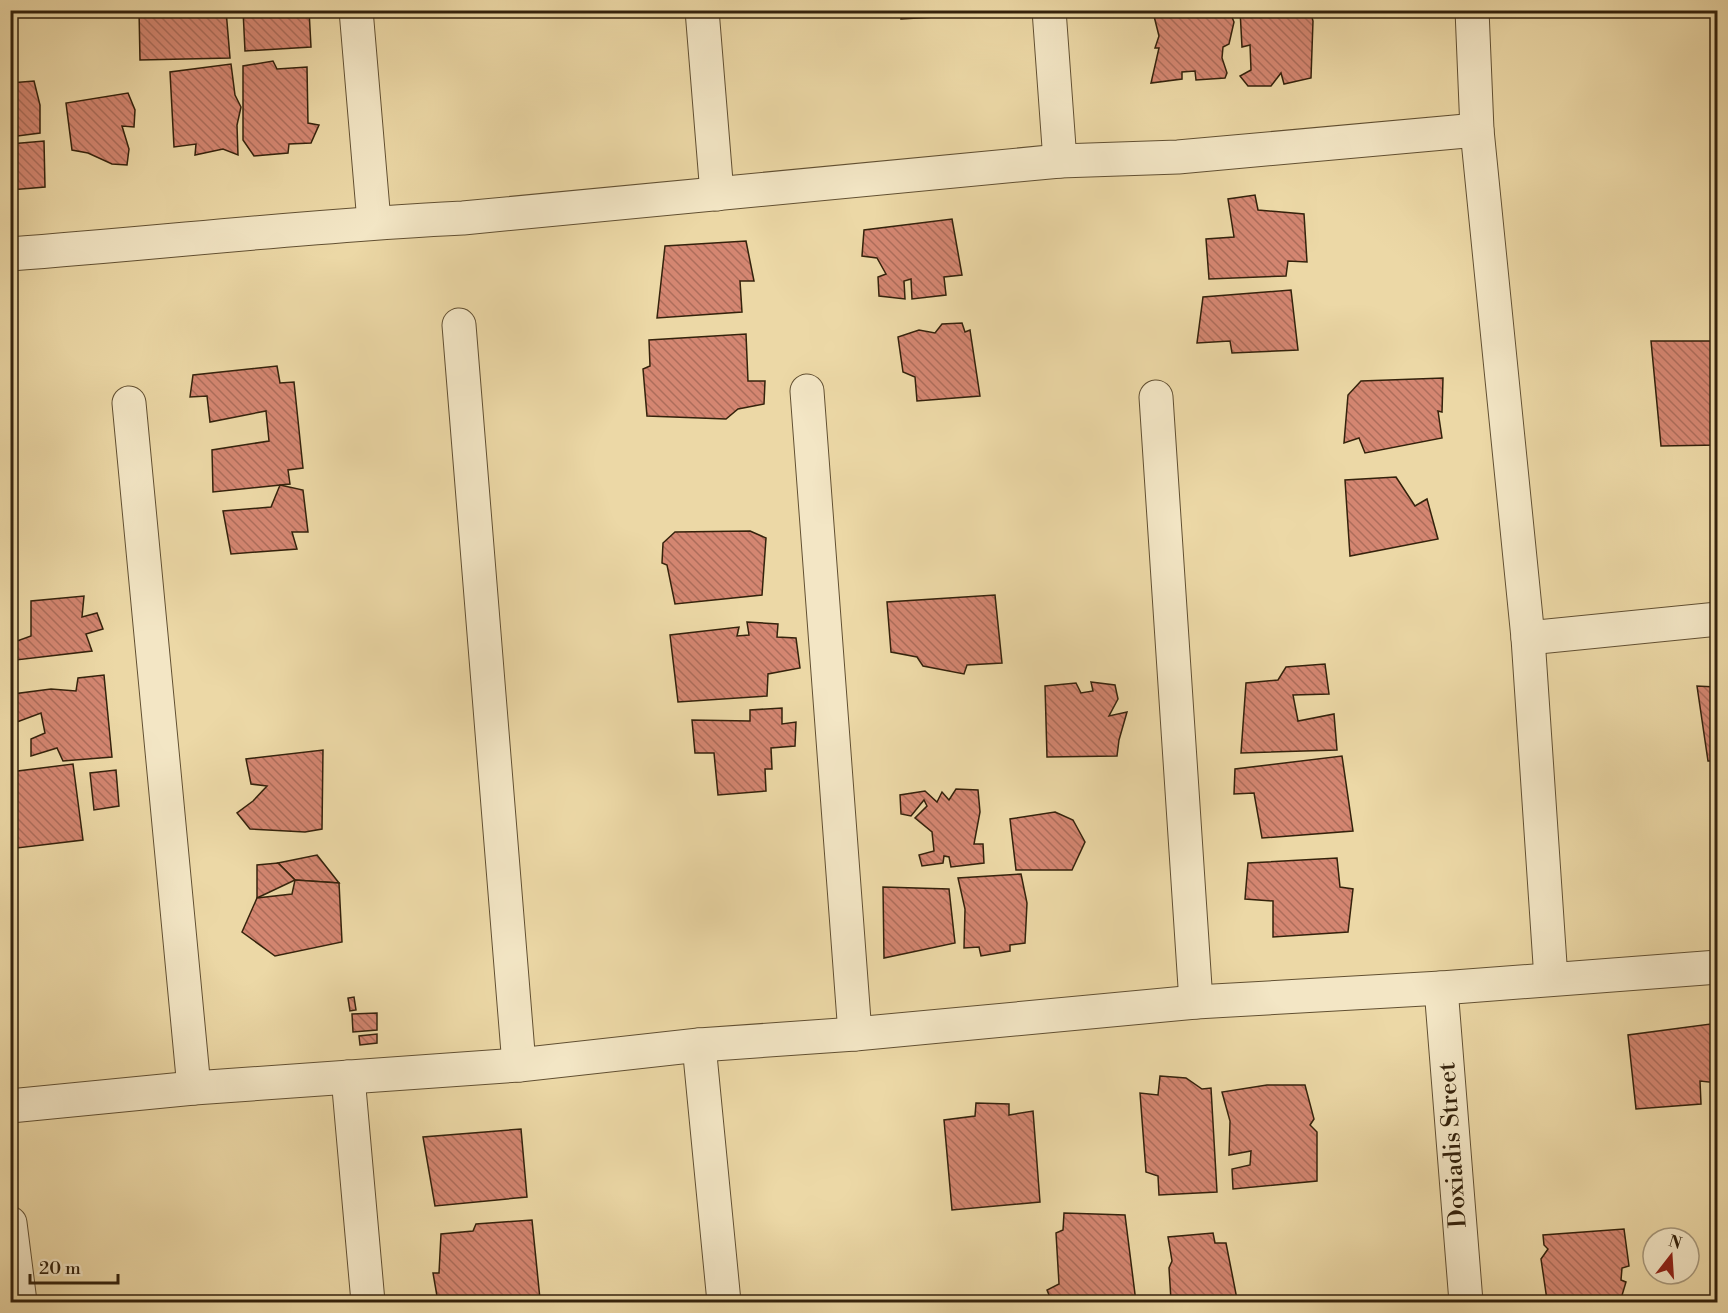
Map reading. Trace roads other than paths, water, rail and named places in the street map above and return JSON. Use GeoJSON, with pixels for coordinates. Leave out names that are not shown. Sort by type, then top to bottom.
{"type":"FeatureCollection","features":[{"type":"Feature","properties":{"kind":"street"},"geometry":{"type":"LineString","coordinates":[[356,10],[374,222]]}},
{"type":"Feature","properties":{"kind":"street"},"geometry":{"type":"LineString","coordinates":[[702,10],[717,194]]}},
{"type":"Feature","properties":{"kind":"street"},"geometry":{"type":"LineString","coordinates":[[1049,10],[1060,161]]}},
{"type":"Feature","properties":{"kind":"street"},"geometry":{"type":"LineString","coordinates":[[1472,10],[1477,130],[1528,638],[1551,979]]}},
{"type":"Feature","properties":{"kind":"street"},"geometry":{"type":"LineString","coordinates":[[10,254],[374,222],[462,218],[1060,161],[1178,157],[1477,130]]}},
{"type":"Feature","properties":{"kind":"street"},"geometry":{"type":"LineString","coordinates":[[459,325],[519,1065]]}},
{"type":"Feature","properties":{"kind":"street"},"geometry":{"type":"LineString","coordinates":[[807,391],[855,1034]]}},
{"type":"Feature","properties":{"kind":"street"},"geometry":{"type":"LineString","coordinates":[[1156,397],[1196,1002]]}},
{"type":"Feature","properties":{"kind":"street"},"geometry":{"type":"LineString","coordinates":[[129,403],[194,1088]]}},
{"type":"Feature","properties":{"kind":"street"},"geometry":{"type":"LineString","coordinates":[[1528,638],[1718,619]]}},
{"type":"Feature","properties":{"kind":"street"},"geometry":{"type":"LineString","coordinates":[[10,1106],[194,1088],[519,1065],[699,1045],[855,1034],[1196,1002],[1441,988],[1718,967]]}},
{"type":"Feature","properties":{"kind":"street","name":"Doxiadis Street"},"geometry":{"type":"LineString","coordinates":[[1441,988],[1466,1302]]}},
{"type":"Feature","properties":{"kind":"street"},"geometry":{"type":"LineString","coordinates":[[699,1045],[724,1302]]}},
{"type":"Feature","properties":{"kind":"street"},"geometry":{"type":"LineString","coordinates":[[348,1077],[368,1302]]}},
{"type":"Feature","properties":{"kind":"street"},"geometry":{"type":"LineString","coordinates":[[10,1223],[20,1302]]}}]}
